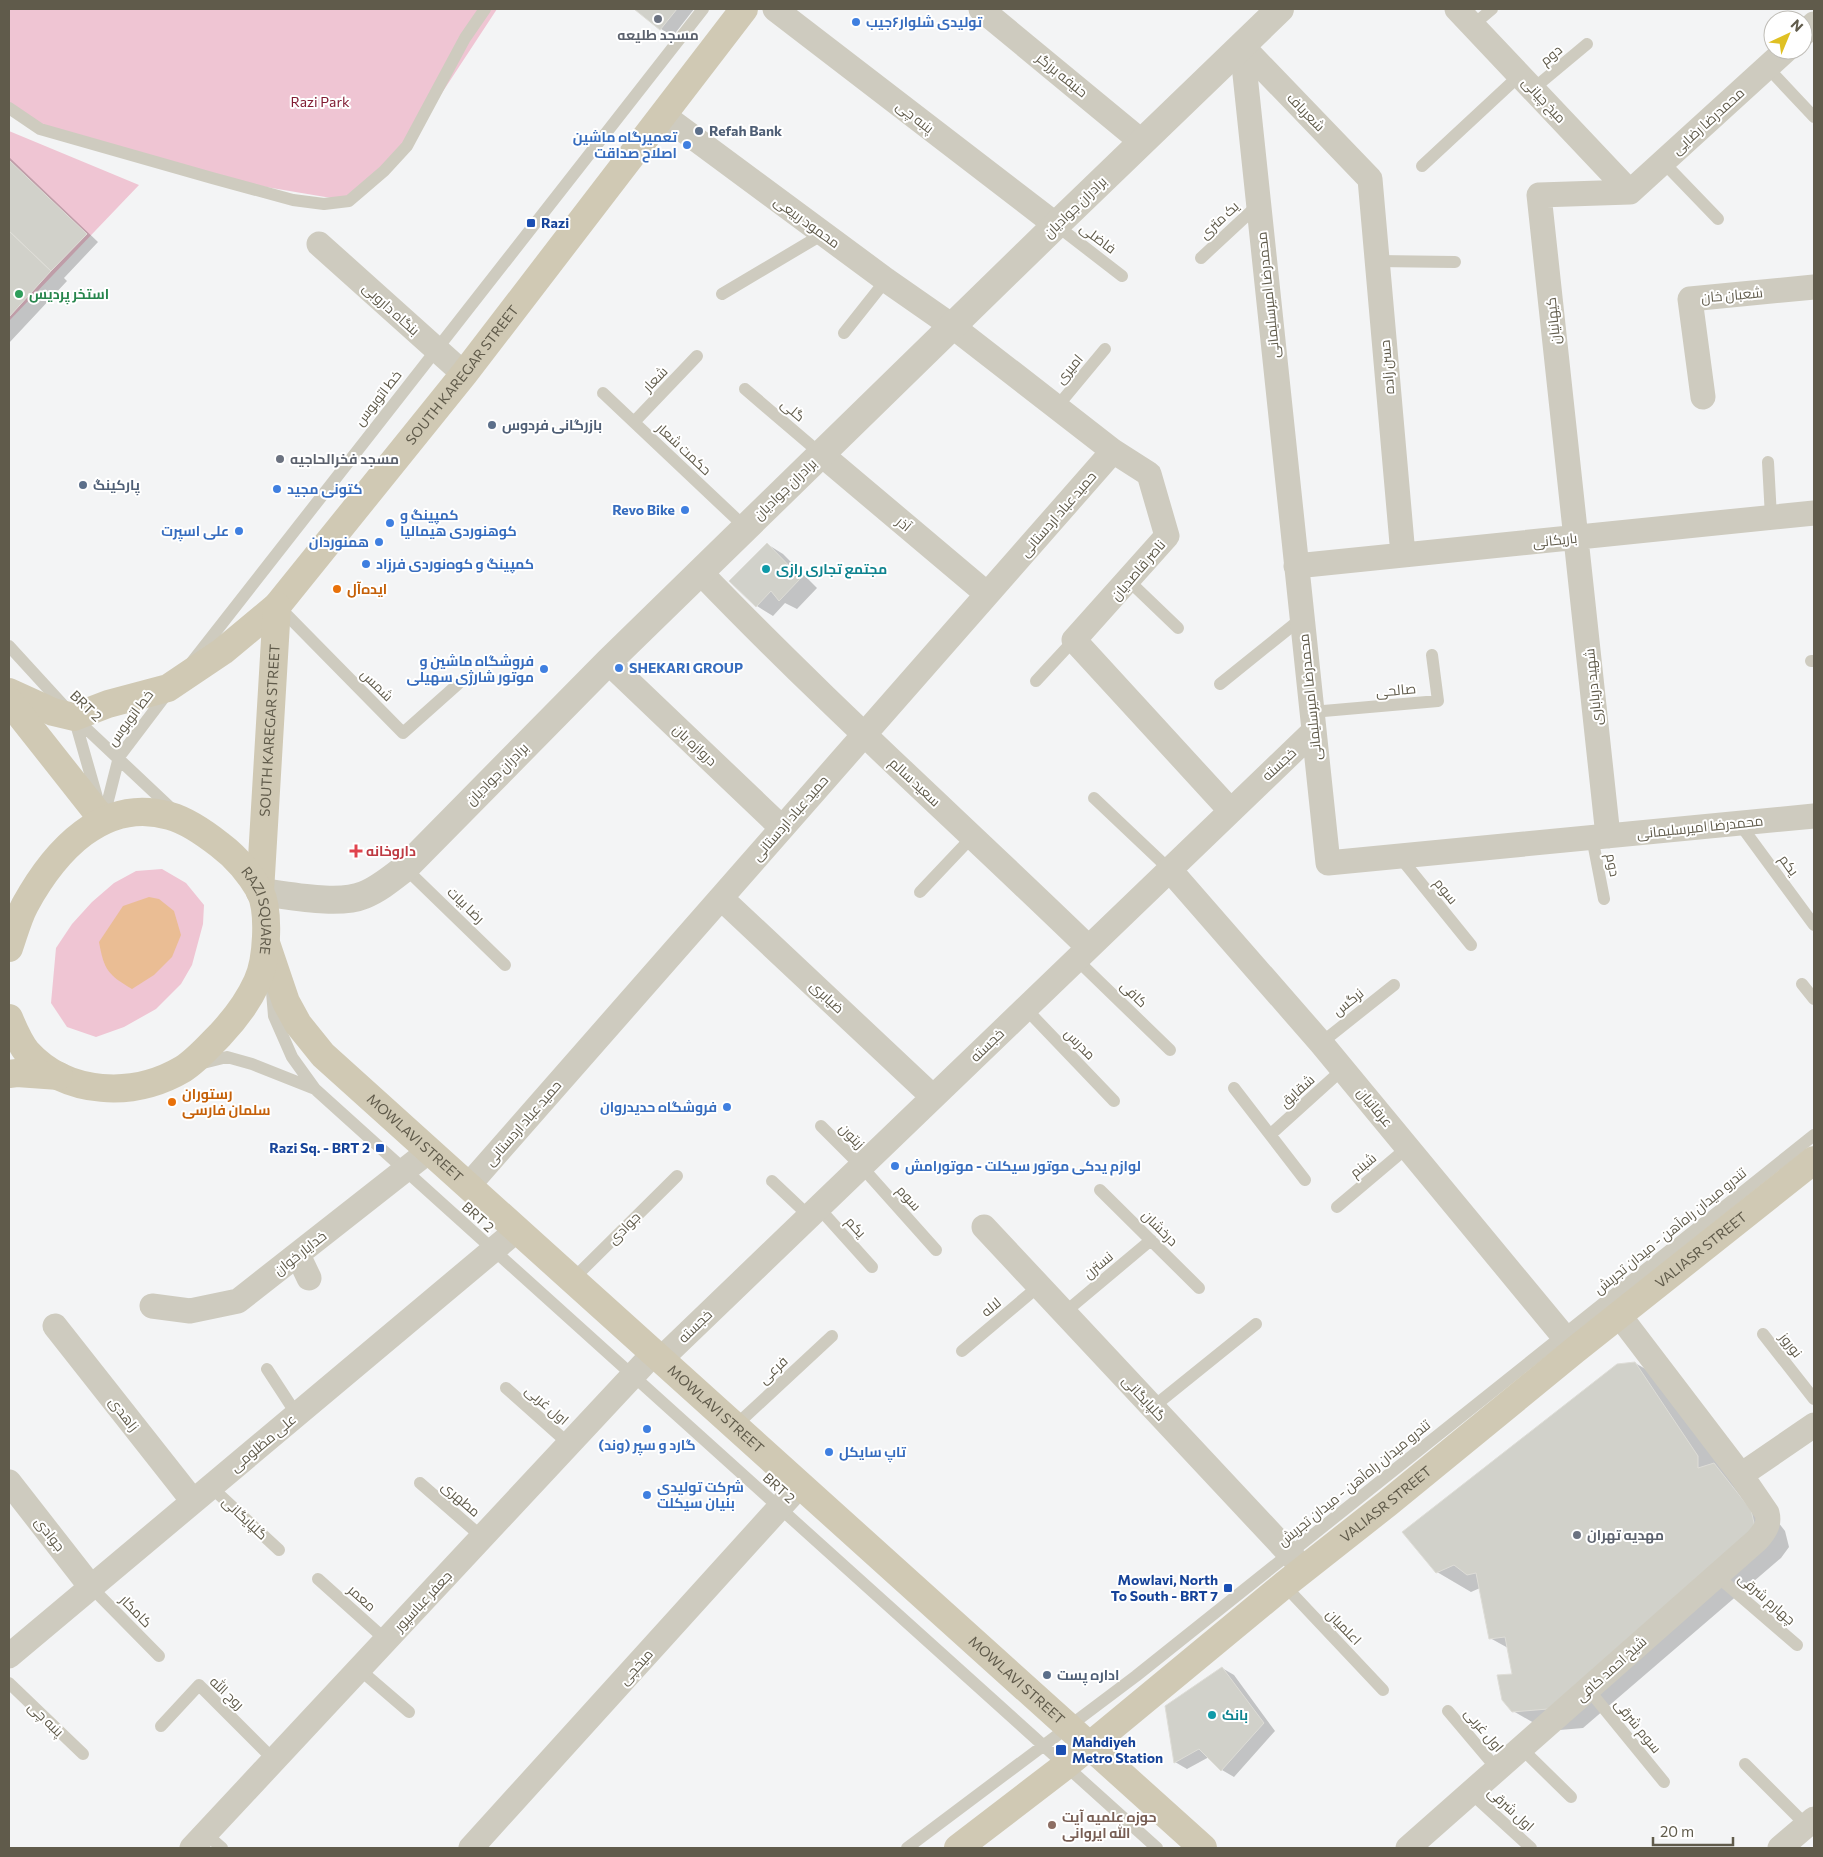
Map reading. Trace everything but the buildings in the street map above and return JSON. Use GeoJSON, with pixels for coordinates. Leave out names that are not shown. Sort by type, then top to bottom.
{"type":"FeatureCollection","features":[{"type":"Feature","properties":{"kind":"main road","name":"SOUTH KAREGAR STREET"},"geometry":{"type":"LineString","coordinates":[[260,892],[277,606],[464,374],[744,9]]}},
{"type":"Feature","properties":{"kind":"main road"},"geometry":{"type":"LineString","coordinates":[[9,692],[53,712],[74,716],[108,704],[168,688],[223,651],[277,606]]}},
{"type":"Feature","properties":{"kind":"main road"},"geometry":{"type":"LineString","coordinates":[[9,701],[103,820]]}},
{"type":"Feature","properties":{"kind":"main road","name":"RAZI SQUARE"},"geometry":{"type":"LineString","coordinates":[[9,948],[17,916],[58,857],[81,835],[103,820],[127,813],[150,812],[170,816],[211,838],[230,853],[247,872],[260,892],[267,914],[266,943],[258,980],[236,1018],[212,1044],[184,1068],[155,1082],[124,1088],[102,1089],[78,1084],[59,1076],[41,1065],[26,1050],[9,1018]]}},
{"type":"Feature","properties":{"kind":"main road","name":"MOWLAVI STREET"},"geometry":{"type":"LineString","coordinates":[[266,943],[286,1002],[298,1024],[323,1055],[1203,1848]]}},
{"type":"Feature","properties":{"kind":"main road"},"geometry":{"type":"LineString","coordinates":[[9,1074],[59,1076]]}},
{"type":"Feature","properties":{"kind":"main road","name":"VALIASR STREET"},"geometry":{"type":"LineString","coordinates":[[958,1848],[1090,1746],[1292,1569],[1395,1497],[1569,1342],[1619,1315],[1814,1160]]}},
{"type":"Feature","properties":{"kind":"street","name":"پنبه چی"},"geometry":{"type":"LineString","coordinates":[[774,9],[1056,225]]}},
{"type":"Feature","properties":{"kind":"street","name":"حنیفه برزگر"},"geometry":{"type":"LineString","coordinates":[[981,9],[1142,142]]}},
{"type":"Feature","properties":{"kind":"street","name":"برادران جوادیان"},"geometry":{"type":"LineString","coordinates":[[260,892],[339,900],[362,896],[381,887],[405,868],[608,662],[1280,9]]}},
{"type":"Feature","properties":{"kind":"street","name":"میخ چیانی"},"geometry":{"type":"LineString","coordinates":[[1465,17],[1630,192]]}},
{"type":"Feature","properties":{"kind":"street","name":"شعرباف"},"geometry":{"type":"LineString","coordinates":[[1242,46],[1370,179]]}},
{"type":"Feature","properties":{"kind":"street","name":"محمدرضا امیرسلیمانی"},"geometry":{"type":"LineString","coordinates":[[1242,46],[1328,862],[1814,816]]}},
{"type":"Feature","properties":{"kind":"street","name":"محمدرضا رضایی"},"geometry":{"type":"LineString","coordinates":[[1630,192],[1775,60]]}},
{"type":"Feature","properties":{"kind":"street","name":"محمود ربیعی"},"geometry":{"type":"LineString","coordinates":[[663,115],[886,280],[952,326]]}},
{"type":"Feature","properties":{"kind":"street","name":"حسن زاده"},"geometry":{"type":"LineString","coordinates":[[1370,179],[1404,555]]}},
{"type":"Feature","properties":{"kind":"street","name":"کیهانیان"},"geometry":{"type":"LineString","coordinates":[[1577,538],[1539,195],[1630,192]]}},
{"type":"Feature","properties":{"kind":"street","name":"بنگاه داروبی"},"geometry":{"type":"LineString","coordinates":[[318,244],[464,374]]}},
{"type":"Feature","properties":{"kind":"street","name":"شعبان خان"},"geometry":{"type":"LineString","coordinates":[[1703,397],[1690,299],[1814,287]]}},
{"type":"Feature","properties":{"kind":"street","name":"ناصر قاصدیان"},"geometry":{"type":"LineString","coordinates":[[952,326],[1113,451],[1149,474],[1167,536],[1129,581],[1074,640]]}},
{"type":"Feature","properties":{"kind":"street","name":"حمید عباد اردستانی"},"geometry":{"type":"LineString","coordinates":[[468,1186],[1113,451]]}},
{"type":"Feature","properties":{"kind":"street","name":"آذر"},"geometry":{"type":"LineString","coordinates":[[821,454],[987,594]]}},
{"type":"Feature","properties":{"kind":"street","name":"باریکانی"},"geometry":{"type":"LineString","coordinates":[[1296,566],[1814,513]]}},
{"type":"Feature","properties":{"kind":"street","name":"شهید دریاباری"},"geometry":{"type":"LineString","coordinates":[[1577,538],[1600,836]]}},
{"type":"Feature","properties":{"kind":"street","name":"سعید سالم"},"geometry":{"type":"LineString","coordinates":[[700,572],[742,616],[864,735],[973,836],[1082,953]]}},
{"type":"Feature","properties":{"kind":"street"},"geometry":{"type":"LineString","coordinates":[[1074,640],[1230,810]]}},
{"type":"Feature","properties":{"kind":"street","name":"دروازه بان"},"geometry":{"type":"LineString","coordinates":[[608,662],[782,828]]}},
{"type":"Feature","properties":{"kind":"street","name":"خجسته"},"geometry":{"type":"LineString","coordinates":[[657,1356],[813,1212],[1230,810],[1313,721]]}},
{"type":"Feature","properties":{"kind":"street","name":"عرفانیان"},"geometry":{"type":"LineString","coordinates":[[1169,869],[1343,1069],[1569,1342]]}},
{"type":"Feature","properties":{"kind":"street","name":"ضیابری"},"geometry":{"type":"LineString","coordinates":[[721,898],[933,1097]]}},
{"type":"Feature","properties":{"kind":"street","name":"خدایار خوان"},"geometry":{"type":"LineString","coordinates":[[152,1306],[190,1311],[238,1301],[429,1151]]}},
{"type":"Feature","properties":{"kind":"street","name":"گلپایگانی"},"geometry":{"type":"LineString","coordinates":[[984,1227],[1153,1407],[1292,1569]]}},
{"type":"Feature","properties":{"kind":"street","name":"علی مظلومی"},"geometry":{"type":"LineString","coordinates":[[9,1656],[517,1230]]}},
{"type":"Feature","properties":{"kind":"street"},"geometry":{"type":"LineString","coordinates":[[298,1255],[310,1278]]}},
{"type":"Feature","properties":{"kind":"street"},"geometry":{"type":"LineString","coordinates":[[1619,1315],[1741,1475],[1814,1425]]}},
{"type":"Feature","properties":{"kind":"street","name":"زاهدی"},"geometry":{"type":"LineString","coordinates":[[55,1326],[202,1494]]}},
{"type":"Feature","properties":{"kind":"street","name":"جعفر عباسپور"},"geometry":{"type":"LineString","coordinates":[[206,1843],[274,1760],[632,1376],[657,1356]]}},
{"type":"Feature","properties":{"kind":"street","name":"شیخ احمد کافی"},"geometry":{"type":"LineString","coordinates":[[1408,1848],[1763,1534],[1769,1520],[1767,1513],[1741,1475]]}},
{"type":"Feature","properties":{"kind":"street","name":"جوادی"},"geometry":{"type":"LineString","coordinates":[[9,1482],[91,1587]]}},
{"type":"Feature","properties":{"kind":"street","name":"میخچی"},"geometry":{"type":"LineString","coordinates":[[471,1848],[800,1485]]}},
{"type":"Feature","properties":{"kind":"street"},"geometry":{"type":"LineString","coordinates":[[1780,1848],[1810,1822]]}},
{"type":"Feature","properties":{"kind":"lane"},"geometry":{"type":"LineString","coordinates":[[9,108],[40,129],[292,200],[324,204],[349,201],[384,171],[407,146],[465,38],[485,9]]}},
{"type":"Feature","properties":{"kind":"lane","name":"خط اتوبوس"},"geometry":{"type":"LineString","coordinates":[[103,820],[118,757],[703,9]]}},
{"type":"Feature","properties":{"kind":"lane"},"geometry":{"type":"LineString","coordinates":[[1465,17],[1492,9]]}},
{"type":"Feature","properties":{"kind":"lane","name":"دوم"},"geometry":{"type":"LineString","coordinates":[[1527,82],[1587,44]]}},
{"type":"Feature","properties":{"kind":"lane"},"geometry":{"type":"LineString","coordinates":[[1767,67],[1814,117]]}},
{"type":"Feature","properties":{"kind":"lane"},"geometry":{"type":"LineString","coordinates":[[1422,166],[1527,82]]}},
{"type":"Feature","properties":{"kind":"lane"},"geometry":{"type":"LineString","coordinates":[[1663,162],[1718,219]]}},
{"type":"Feature","properties":{"kind":"lane","name":"یک متری"},"geometry":{"type":"LineString","coordinates":[[1201,258],[1258,205]]}},
{"type":"Feature","properties":{"kind":"lane","name":"فاضلی"},"geometry":{"type":"LineString","coordinates":[[1056,225],[1122,276]]}},
{"type":"Feature","properties":{"kind":"lane"},"geometry":{"type":"LineString","coordinates":[[722,294],[823,234]]}},
{"type":"Feature","properties":{"kind":"lane"},"geometry":{"type":"LineString","coordinates":[[1377,261],[1455,262]]}},
{"type":"Feature","properties":{"kind":"lane"},"geometry":{"type":"LineString","coordinates":[[844,333],[886,280]]}},
{"type":"Feature","properties":{"kind":"lane","name":"امیری"},"geometry":{"type":"LineString","coordinates":[[1056,408],[1105,349]]}},
{"type":"Feature","properties":{"kind":"lane","name":"شعار"},"geometry":{"type":"LineString","coordinates":[[634,422],[697,356]]}},
{"type":"Feature","properties":{"kind":"lane","name":"گلی"},"geometry":{"type":"LineString","coordinates":[[745,389],[821,454]]}},
{"type":"Feature","properties":{"kind":"lane","name":"حکمت شعار"},"geometry":{"type":"LineString","coordinates":[[603,393],[746,528]]}},
{"type":"Feature","properties":{"kind":"lane"},"geometry":{"type":"LineString","coordinates":[[1768,462],[1771,518]]}},
{"type":"Feature","properties":{"kind":"lane"},"geometry":{"type":"LineString","coordinates":[[1129,581],[1178,628]]}},
{"type":"Feature","properties":{"kind":"lane","name":"شمس"},"geometry":{"type":"LineString","coordinates":[[277,606],[403,733],[458,684]]}},
{"type":"Feature","properties":{"kind":"lane"},"geometry":{"type":"LineString","coordinates":[[1220,684],[1302,618]]}},
{"type":"Feature","properties":{"kind":"lane"},"geometry":{"type":"LineString","coordinates":[[1036,681],[1074,640]]}},
{"type":"Feature","properties":{"kind":"lane","name":"BRT 2"},"geometry":{"type":"LineString","coordinates":[[9,646],[74,716],[118,757],[137,778],[189,825]]}},
{"type":"Feature","properties":{"kind":"lane","name":"صالحی"},"geometry":{"type":"LineString","coordinates":[[1313,721],[1438,701],[1432,655]]}},
{"type":"Feature","properties":{"kind":"lane"},"geometry":{"type":"LineString","coordinates":[[74,716],[103,820]]}},
{"type":"Feature","properties":{"kind":"lane"},"geometry":{"type":"LineString","coordinates":[[1094,798],[1169,869]]}},
{"type":"Feature","properties":{"kind":"lane","name":"یکم"},"geometry":{"type":"LineString","coordinates":[[1739,823],[1814,925]]}},
{"type":"Feature","properties":{"kind":"lane"},"geometry":{"type":"LineString","coordinates":[[920,892],[973,836]]}},
{"type":"Feature","properties":{"kind":"lane","name":"دوم"},"geometry":{"type":"LineString","coordinates":[[1600,836],[1604,899]]}},
{"type":"Feature","properties":{"kind":"lane","name":"سوم"},"geometry":{"type":"LineString","coordinates":[[1398,856],[1471,945]]}},
{"type":"Feature","properties":{"kind":"lane","name":"رضا بیات"},"geometry":{"type":"LineString","coordinates":[[405,868],[505,965]]}},
{"type":"Feature","properties":{"kind":"lane"},"geometry":{"type":"LineString","coordinates":[[266,943],[274,1016],[292,1057],[315,1089]]}},
{"type":"Feature","properties":{"kind":"lane","name":"کافی"},"geometry":{"type":"LineString","coordinates":[[1082,953],[1170,1050]]}},
{"type":"Feature","properties":{"kind":"lane"},"geometry":{"type":"LineString","coordinates":[[1802,984],[1814,1000]]}},
{"type":"Feature","properties":{"kind":"lane","name":"نرگس"},"geometry":{"type":"LineString","coordinates":[[1321,1043],[1394,985]]}},
{"type":"Feature","properties":{"kind":"lane","name":"مدرس"},"geometry":{"type":"LineString","coordinates":[[1025,1008],[1114,1100]]}},
{"type":"Feature","properties":{"kind":"lane"},"geometry":{"type":"LineString","coordinates":[[184,1068],[227,1057],[252,1064],[315,1089]]}},
{"type":"Feature","properties":{"kind":"lane","name":"شقایق"},"geometry":{"type":"LineString","coordinates":[[1271,1134],[1343,1069]]}},
{"type":"Feature","properties":{"kind":"lane"},"geometry":{"type":"LineString","coordinates":[[1234,1088],[1305,1180]]}},
{"type":"Feature","properties":{"kind":"lane","name":"BRT 2"},"geometry":{"type":"LineString","coordinates":[[315,1089],[1157,1848]]}},
{"type":"Feature","properties":{"kind":"lane","name":"زیتون"},"geometry":{"type":"LineString","coordinates":[[821,1126],[860,1166]]}},
{"type":"Feature","properties":{"kind":"lane","name":"تندرو میدان راه‌آهن - میدان تجریش"},"geometry":{"type":"LineString","coordinates":[[1569,1342],[1814,1135]]}},
{"type":"Feature","properties":{"kind":"lane","name":"شبنم"},"geometry":{"type":"LineString","coordinates":[[1337,1207],[1408,1147]]}},
{"type":"Feature","properties":{"kind":"lane","name":"سوم"},"geometry":{"type":"LineString","coordinates":[[860,1166],[936,1250]]}},
{"type":"Feature","properties":{"kind":"lane","name":"جوادی"},"geometry":{"type":"LineString","coordinates":[[572,1280],[676,1176]]}},
{"type":"Feature","properties":{"kind":"lane","name":"یکم"},"geometry":{"type":"LineString","coordinates":[[772,1181],[813,1212],[872,1267]]}},
{"type":"Feature","properties":{"kind":"lane","name":"درخشان"},"geometry":{"type":"LineString","coordinates":[[1100,1190],[1199,1288]]}},
{"type":"Feature","properties":{"kind":"lane","name":"نسترن"},"geometry":{"type":"LineString","coordinates":[[1064,1313],[1151,1240]]}},
{"type":"Feature","properties":{"kind":"lane","name":"لاله"},"geometry":{"type":"LineString","coordinates":[[962,1351],[1039,1286]]}},
{"type":"Feature","properties":{"kind":"lane"},"geometry":{"type":"LineString","coordinates":[[1153,1407],[1256,1324]]}},
{"type":"Feature","properties":{"kind":"lane","name":"نوروز"},"geometry":{"type":"LineString","coordinates":[[1763,1334],[1814,1399]]}},
{"type":"Feature","properties":{"kind":"lane","name":"فرعی"},"geometry":{"type":"LineString","coordinates":[[735,1426],[832,1336]]}},
{"type":"Feature","properties":{"kind":"lane"},"geometry":{"type":"LineString","coordinates":[[266,1368],[297,1415]]}},
{"type":"Feature","properties":{"kind":"lane","name":"اول غربی"},"geometry":{"type":"LineString","coordinates":[[506,1388],[569,1444]]}},
{"type":"Feature","properties":{"kind":"lane","name":"مطهری"},"geometry":{"type":"LineString","coordinates":[[420,1483],[482,1537]]}},
{"type":"Feature","properties":{"kind":"lane","name":"گلپایگانی"},"geometry":{"type":"LineString","coordinates":[[202,1494],[279,1550]]}},
{"type":"Feature","properties":{"kind":"lane","name":"تندرو میدان راه‌آهن - میدان تجریش"},"geometry":{"type":"LineString","coordinates":[[907,1848],[1136,1676],[1292,1569]]}},
{"type":"Feature","properties":{"kind":"lane","name":"اعلمیان"},"geometry":{"type":"LineString","coordinates":[[1292,1569],[1383,1690]]}},
{"type":"Feature","properties":{"kind":"lane","name":"چهارم شرقی"},"geometry":{"type":"LineString","coordinates":[[1717,1576],[1796,1645]]}},
{"type":"Feature","properties":{"kind":"lane","name":"معمر"},"geometry":{"type":"LineString","coordinates":[[318,1579],[386,1640]]}},
{"type":"Feature","properties":{"kind":"lane","name":"کامکار"},"geometry":{"type":"LineString","coordinates":[[91,1587],[158,1656]]}},
{"type":"Feature","properties":{"kind":"lane"},"geometry":{"type":"LineString","coordinates":[[359,1669],[409,1712]]}},
{"type":"Feature","properties":{"kind":"lane","name":"پنبه چی"},"geometry":{"type":"LineString","coordinates":[[9,1683],[83,1754]]}},
{"type":"Feature","properties":{"kind":"lane","name":"روح الله"},"geometry":{"type":"LineString","coordinates":[[161,1726],[198,1685],[274,1760]]}},
{"type":"Feature","properties":{"kind":"lane","name":"سوم شرقی"},"geometry":{"type":"LineString","coordinates":[[1588,1689],[1664,1782]]}},
{"type":"Feature","properties":{"kind":"lane","name":"اول غربی"},"geometry":{"type":"LineString","coordinates":[[1448,1711],[1497,1769]]}},
{"type":"Feature","properties":{"kind":"lane"},"geometry":{"type":"LineString","coordinates":[[1521,1748],[1571,1797]]}},
{"type":"Feature","properties":{"kind":"lane"},"geometry":{"type":"LineString","coordinates":[[1745,1764],[1810,1822]]}},
{"type":"Feature","properties":{"kind":"lane","name":"اول شرقی"},"geometry":{"type":"LineString","coordinates":[[1471,1793],[1531,1848]]}},
{"type":"Feature","properties":{"kind":"green space","name":"Razi Park"},"geometry":{"type":"Polygon","coordinates":[[[9,9],[497,9],[407,146],[349,201],[212,178],[40,129],[9,108],[9,9]]]}},
{"type":"Feature","properties":{"kind":"green space"},"geometry":{"type":"Polygon","coordinates":[[[9,131],[139,185],[9,321],[9,131]]]}},
{"type":"Feature","properties":{"kind":"green space"},"geometry":{"type":"Polygon","coordinates":[[[162,869],[186,883],[204,905],[203,924],[192,965],[181,984],[156,1009],[124,1027],[96,1037],[67,1027],[51,1003],[56,948],[72,924],[92,902],[114,883],[136,871],[162,869]]]}},
{"type":"Feature","properties":{"kind":"shaded area"},"geometry":{"type":"Polygon","coordinates":[[[149,897],[159,899],[174,911],[181,935],[172,957],[154,975],[132,989],[117,980],[108,971],[99,942],[123,906],[149,897]]]}},
{"type":"Feature","properties":{"kind":"place","name":"مسجد طلیعه"},"geometry":{"type":"Point","coordinates":[658,19]}},
{"type":"Feature","properties":{"kind":"place","name":"تولیدی شلوار۶جیب"},"geometry":{"type":"Point","coordinates":[856,22]}},
{"type":"Feature","properties":{"kind":"place","name":"Refah Bank"},"geometry":{"type":"Point","coordinates":[699,131]}},
{"type":"Feature","properties":{"kind":"place","name":"تعمیرگاه ماشین اصلاح صداقت"},"geometry":{"type":"Point","coordinates":[687,145]}},
{"type":"Feature","properties":{"kind":"place","name":"Razi"},"geometry":{"type":"Point","coordinates":[531,223]}},
{"type":"Feature","properties":{"kind":"place","name":"استخر پردیس"},"geometry":{"type":"Point","coordinates":[19,294]}},
{"type":"Feature","properties":{"kind":"place","name":"بازرگانی فردوس"},"geometry":{"type":"Point","coordinates":[492,425]}},
{"type":"Feature","properties":{"kind":"place","name":"مسجد فخرالحاجیه"},"geometry":{"type":"Point","coordinates":[280,459]}},
{"type":"Feature","properties":{"kind":"place","name":"پارکینگ"},"geometry":{"type":"Point","coordinates":[83,485]}},
{"type":"Feature","properties":{"kind":"place","name":"کتونی مجید"},"geometry":{"type":"Point","coordinates":[277,489]}},
{"type":"Feature","properties":{"kind":"place","name":"Revo Bike"},"geometry":{"type":"Point","coordinates":[685,510]}},
{"type":"Feature","properties":{"kind":"place","name":"کمپینگ و کوهنوردی هیمالیا"},"geometry":{"type":"Point","coordinates":[390,523]}},
{"type":"Feature","properties":{"kind":"place","name":"علی اسپرت"},"geometry":{"type":"Point","coordinates":[239,531]}},
{"type":"Feature","properties":{"kind":"place","name":"همنوردان"},"geometry":{"type":"Point","coordinates":[379,542]}},
{"type":"Feature","properties":{"kind":"place","name":"کمپینگ و کوه‌نوردی فرزاد"},"geometry":{"type":"Point","coordinates":[366,564]}},
{"type":"Feature","properties":{"kind":"place","name":"مجتمع تجاری رازی"},"geometry":{"type":"Point","coordinates":[766,569]}},
{"type":"Feature","properties":{"kind":"place","name":"ایده‌آل"},"geometry":{"type":"Point","coordinates":[337,589]}},
{"type":"Feature","properties":{"kind":"place","name":"SHEKARI GROUP"},"geometry":{"type":"Point","coordinates":[619,668]}},
{"type":"Feature","properties":{"kind":"place","name":"فروشگاه ماشين و موتور شارژی سهيلی"},"geometry":{"type":"Point","coordinates":[544,669]}},
{"type":"Feature","properties":{"kind":"place","name":"داروخانه"},"geometry":{"type":"Point","coordinates":[356,851]}},
{"type":"Feature","properties":{"kind":"place","name":"رستوران سلمان فارسی"},"geometry":{"type":"Point","coordinates":[172,1102]}},
{"type":"Feature","properties":{"kind":"place","name":"فروشگاه حدیدروان"},"geometry":{"type":"Point","coordinates":[727,1107]}},
{"type":"Feature","properties":{"kind":"place","name":"Razi Sq. - BRT 2"},"geometry":{"type":"Point","coordinates":[380,1148]}},
{"type":"Feature","properties":{"kind":"place","name":"لوازم یدکی موتور سیکلت - موتورامش"},"geometry":{"type":"Point","coordinates":[895,1166]}},
{"type":"Feature","properties":{"kind":"place","name":"گارد و سپر (وند)"},"geometry":{"type":"Point","coordinates":[647,1429]}},
{"type":"Feature","properties":{"kind":"place","name":"تاپ سایکل"},"geometry":{"type":"Point","coordinates":[829,1452]}},
{"type":"Feature","properties":{"kind":"place","name":"شرکت تولیدی بنیان سیکلت"},"geometry":{"type":"Point","coordinates":[647,1495]}},
{"type":"Feature","properties":{"kind":"place","name":"مهدیه تهران"},"geometry":{"type":"Point","coordinates":[1577,1535]}},
{"type":"Feature","properties":{"kind":"place","name":"Mowlavi, North To South - BRT 7"},"geometry":{"type":"Point","coordinates":[1228,1588]}},
{"type":"Feature","properties":{"kind":"place","name":"اداره پست"},"geometry":{"type":"Point","coordinates":[1047,1675]}},
{"type":"Feature","properties":{"kind":"place","name":"بانک"},"geometry":{"type":"Point","coordinates":[1212,1715]}},
{"type":"Feature","properties":{"kind":"place","name":"Mahdiyeh Metro Station"},"geometry":{"type":"Point","coordinates":[1061,1750]}},
{"type":"Feature","properties":{"kind":"place","name":"حوزه علمیه آیت‌ الله ایروانی"},"geometry":{"type":"Point","coordinates":[1052,1825]}}]}
